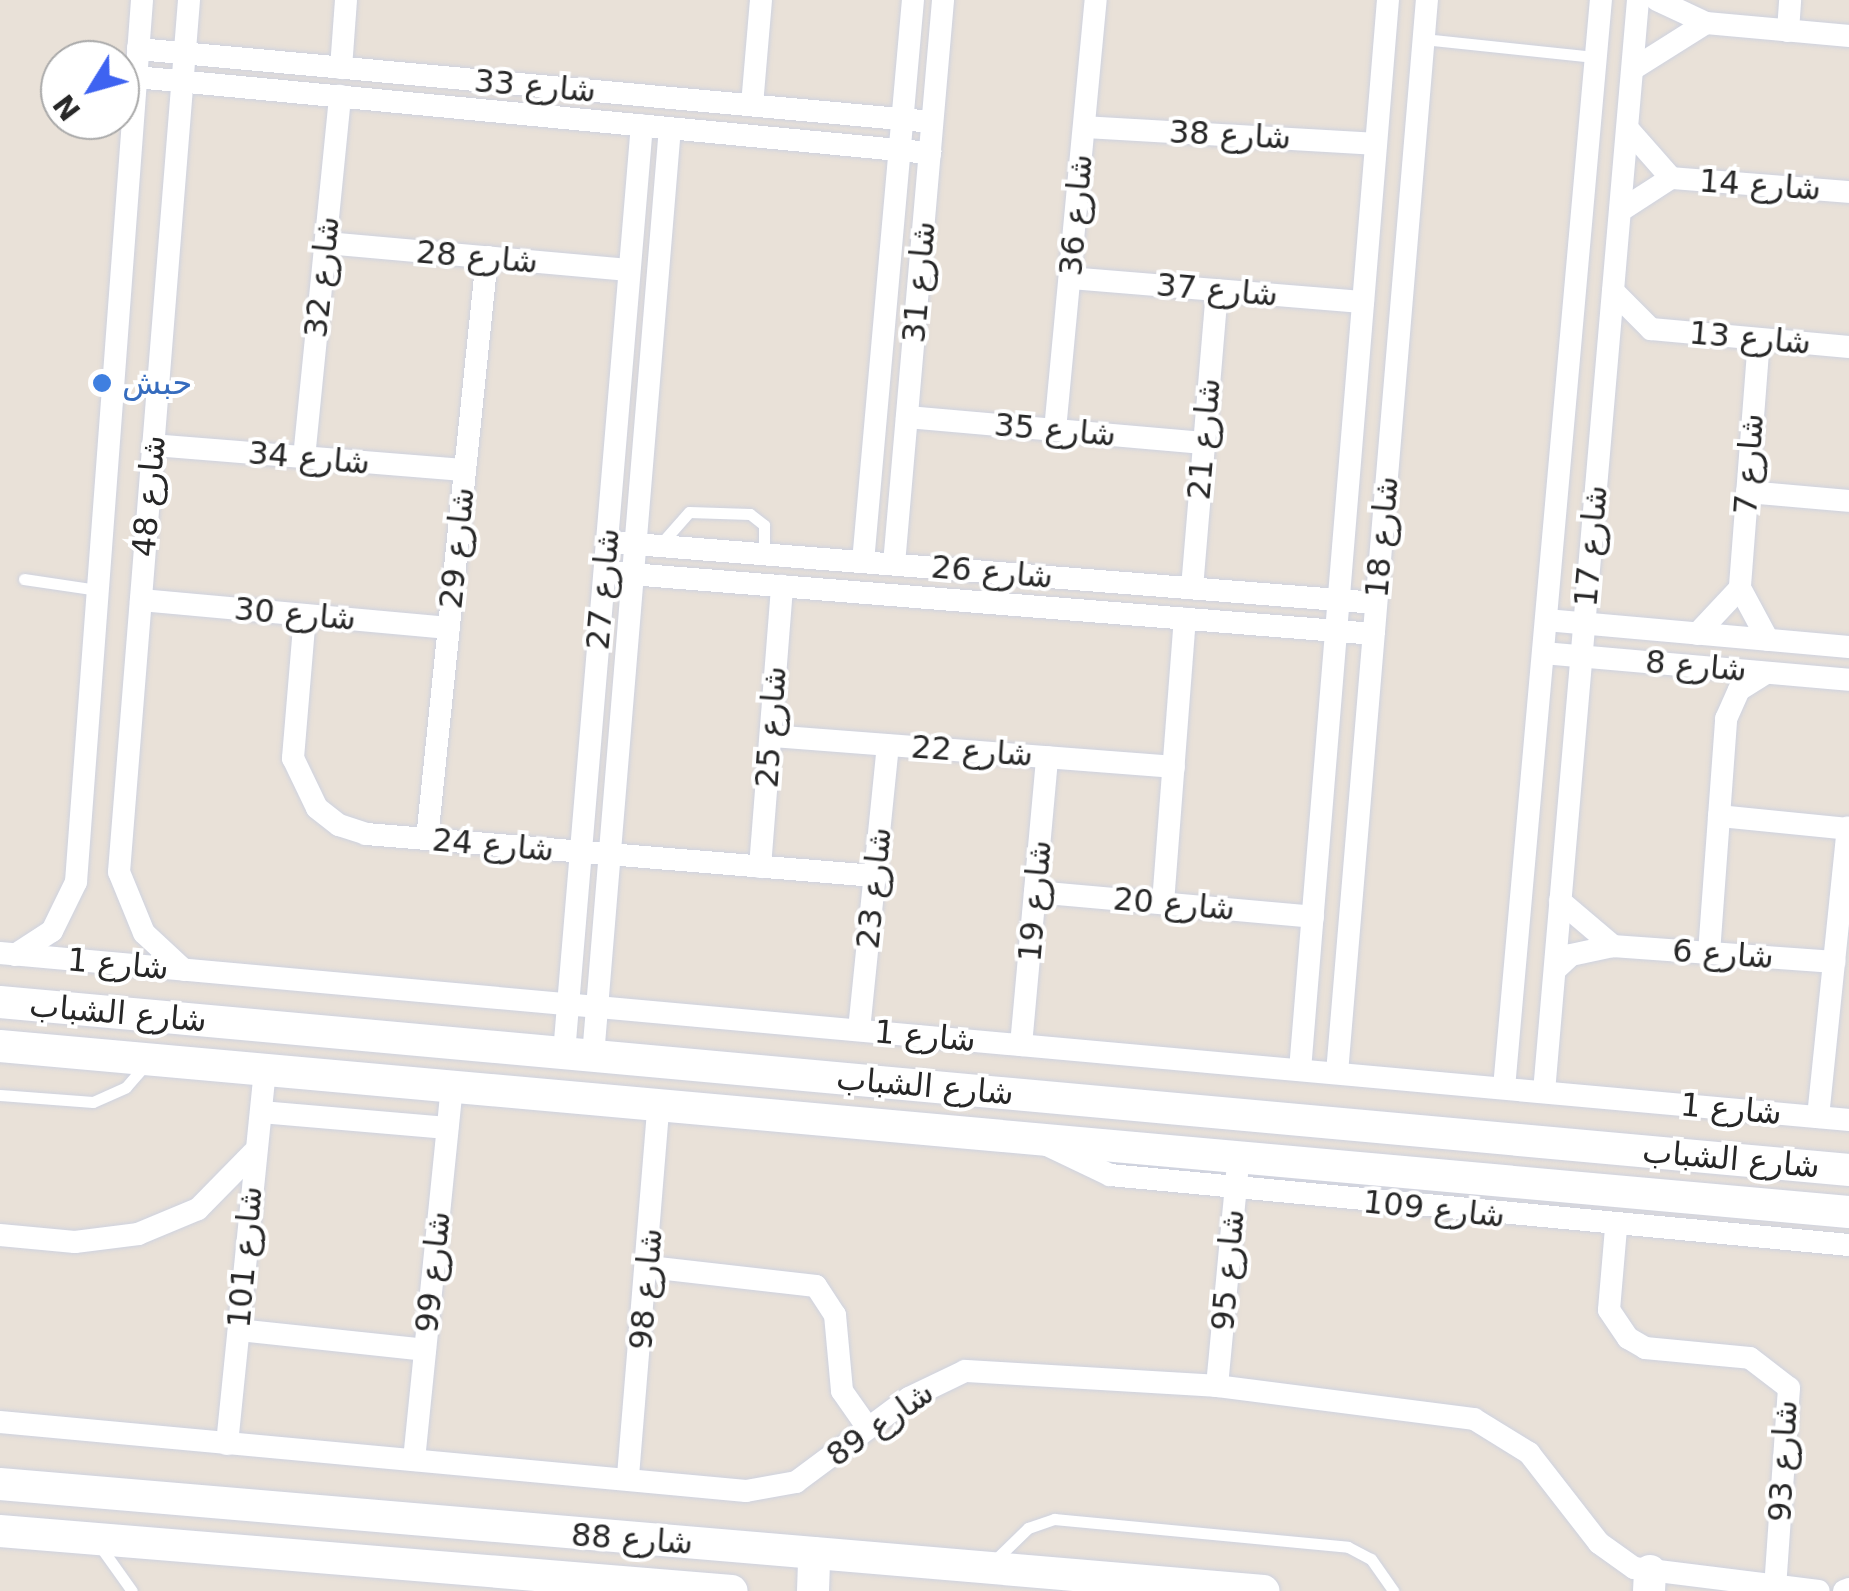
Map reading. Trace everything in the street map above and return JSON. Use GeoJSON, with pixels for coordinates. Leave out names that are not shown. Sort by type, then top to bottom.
{"type":"FeatureCollection","features":[{"type":"Feature","properties":{"kind":"street","name":"شارع 48"},"geometry":{"type":"LineString","coordinates":[[139,40],[142,0]]}},
{"type":"Feature","properties":{"kind":"street","name":"شارع 48"},"geometry":{"type":"LineString","coordinates":[[184,970],[144,933],[119,872],[188,0]]}},
{"type":"Feature","properties":{"kind":"street"},"geometry":{"type":"LineString","coordinates":[[340,68],[346,0]]}},
{"type":"Feature","properties":{"kind":"street"},"geometry":{"type":"LineString","coordinates":[[752,105],[762,0]]}},
{"type":"Feature","properties":{"kind":"street","name":"شارع 31"},"geometry":{"type":"LineString","coordinates":[[863,562],[913,0]]}},
{"type":"Feature","properties":{"kind":"street","name":"شارع 31"},"geometry":{"type":"LineString","coordinates":[[894,564],[943,0]]}},
{"type":"Feature","properties":{"kind":"street","name":"شارع 36"},"geometry":{"type":"LineString","coordinates":[[1056,430],[1096,0]]}},
{"type":"Feature","properties":{"kind":"street","name":"شارع 18"},"geometry":{"type":"LineString","coordinates":[[1300,1070],[1388,0]]}},
{"type":"Feature","properties":{"kind":"street","name":"شارع 18"},"geometry":{"type":"LineString","coordinates":[[1336,1074],[1427,0]]}},
{"type":"Feature","properties":{"kind":"street","name":"شارع 17"},"geometry":{"type":"LineString","coordinates":[[1504,1088],[1601,0]]}},
{"type":"Feature","properties":{"kind":"street","name":"شارع 17"},"geometry":{"type":"LineString","coordinates":[[1544,1092],[1638,0]]}},
{"type":"Feature","properties":{"kind":"street"},"geometry":{"type":"LineString","coordinates":[[1657,0],[1706,24],[1849,36]]}},
{"type":"Feature","properties":{"kind":"street"},"geometry":{"type":"LineString","coordinates":[[1788,30],[1790,0]]}},
{"type":"Feature","properties":{"kind":"street"},"geometry":{"type":"LineString","coordinates":[[1632,69],[1666,41],[1706,24]]}},
{"type":"Feature","properties":{"kind":"street","name":"شارع 33"},"geometry":{"type":"LineString","coordinates":[[140,50],[932,122]]}},
{"type":"Feature","properties":{"kind":"street","name":"شارع 33"},"geometry":{"type":"LineString","coordinates":[[140,76],[930,153]]}},
{"type":"Feature","properties":{"kind":"street","name":"شارع 32"},"geometry":{"type":"LineString","coordinates":[[304,458],[340,96]]}},
{"type":"Feature","properties":{"kind":"street","name":"شارع 27"},"geometry":{"type":"LineString","coordinates":[[579,1055],[568,1004],[642,125]]}},
{"type":"Feature","properties":{"kind":"street","name":"شارع 38"},"geometry":{"type":"LineString","coordinates":[[1084,126],[1376,144]]}},
{"type":"Feature","properties":{"kind":"street","name":"شارع 27"},"geometry":{"type":"LineString","coordinates":[[579,1055],[598,1007],[633,574],[647,545],[670,128]]}},
{"type":"Feature","properties":{"kind":"street","name":"شارع 14"},"geometry":{"type":"LineString","coordinates":[[1628,128],[1671,178]]}},
{"type":"Feature","properties":{"kind":"street","name":"شارع 48"},"geometry":{"type":"LineString","coordinates":[[8,954],[52,931],[76,882],[131,140]]}},
{"type":"Feature","properties":{"kind":"street","name":"شارع 14"},"geometry":{"type":"LineString","coordinates":[[1620,211],[1671,178],[1849,192]]}},
{"type":"Feature","properties":{"kind":"street","name":"شارع 28"},"geometry":{"type":"LineString","coordinates":[[326,244],[630,270]]}},
{"type":"Feature","properties":{"kind":"street","name":"شارع 29"},"geometry":{"type":"LineString","coordinates":[[427,839],[488,258]]}},
{"type":"Feature","properties":{"kind":"street","name":"شارع 37"},"geometry":{"type":"LineString","coordinates":[[1070,278],[1363,302]]}},
{"type":"Feature","properties":{"kind":"street","name":"شارع 21"},"geometry":{"type":"LineString","coordinates":[[1192,588],[1217,290]]}},
{"type":"Feature","properties":{"kind":"street","name":"شارع 13"},"geometry":{"type":"LineString","coordinates":[[1613,291],[1651,330]]}},
{"type":"Feature","properties":{"kind":"street","name":"شارع 13"},"geometry":{"type":"LineString","coordinates":[[1608,357],[1651,330],[1849,347]]}},
{"type":"Feature","properties":{"kind":"street","name":"شارع 7"},"geometry":{"type":"LineString","coordinates":[[1740,588],[1759,339]]}},
{"type":"Feature","properties":{"kind":"street","name":"شارع 35"},"geometry":{"type":"LineString","coordinates":[[907,416],[1204,443]]}},
{"type":"Feature","properties":{"kind":"street","name":"شارع 34"},"geometry":{"type":"LineString","coordinates":[[153,446],[465,470]]}},
{"type":"Feature","properties":{"kind":"street"},"geometry":{"type":"LineString","coordinates":[[1748,492],[1849,501]]}},
{"type":"Feature","properties":{"kind":"street","name":"شارع 26"},"geometry":{"type":"LineString","coordinates":[[607,542],[1376,604]]}},
{"type":"Feature","properties":{"kind":"street","name":"شارع 26"},"geometry":{"type":"LineString","coordinates":[[604,572],[1374,634]]}},
{"type":"Feature","properties":{"kind":"street","name":"شارع 25"},"geometry":{"type":"LineString","coordinates":[[760,867],[782,586]]}},
{"type":"Feature","properties":{"kind":"street"},"geometry":{"type":"LineString","coordinates":[[1697,634],[1740,588],[1768,640]]}},
{"type":"Feature","properties":{"kind":"street","name":"شارع 30"},"geometry":{"type":"LineString","coordinates":[[141,600],[449,628]]}},
{"type":"Feature","properties":{"kind":"street","name":"شارع 24"},"geometry":{"type":"LineString","coordinates":[[306,615],[293,758],[301,784],[339,824],[427,839],[874,876]]}},
{"type":"Feature","properties":{"kind":"street"},"geometry":{"type":"LineString","coordinates":[[1162,903],[1185,619]]}},
{"type":"Feature","properties":{"kind":"street","name":"شارع 8"},"geometry":{"type":"LineString","coordinates":[[1546,620],[1849,647]]}},
{"type":"Feature","properties":{"kind":"street","name":"شارع 8"},"geometry":{"type":"LineString","coordinates":[[1543,652],[1849,680]]}},
{"type":"Feature","properties":{"kind":"street"},"geometry":{"type":"LineString","coordinates":[[1694,666],[1726,719]]}},
{"type":"Feature","properties":{"kind":"street"},"geometry":{"type":"LineString","coordinates":[[1709,952],[1726,719],[1739,690],[1766,673]]}},
{"type":"Feature","properties":{"kind":"street","name":"شارع 22"},"geometry":{"type":"LineString","coordinates":[[771,736],[1174,767]]}},
{"type":"Feature","properties":{"kind":"street","name":"شارع 23"},"geometry":{"type":"LineString","coordinates":[[860,1030],[888,745]]}},
{"type":"Feature","properties":{"kind":"street","name":"شارع 19"},"geometry":{"type":"LineString","coordinates":[[1021,1045],[1048,757]]}},
{"type":"Feature","properties":{"kind":"street"},"geometry":{"type":"LineString","coordinates":[[1719,816],[1848,828],[1818,1117]]}},
{"type":"Feature","properties":{"kind":"street","name":"شارع 20"},"geometry":{"type":"LineString","coordinates":[[1036,892],[1312,917]]}},
{"type":"Feature","properties":{"kind":"street"},"geometry":{"type":"LineString","coordinates":[[1560,901],[1613,946]]}},
{"type":"Feature","properties":{"kind":"street","name":"شارع 6"},"geometry":{"type":"LineString","coordinates":[[1555,970],[1571,955],[1613,946],[1834,962]]}},
{"type":"Feature","properties":{"kind":"street","name":"شارع 1"},"geometry":{"type":"LineString","coordinates":[[8,954],[1849,1120]]}},
{"type":"Feature","properties":{"kind":"street","name":"شارع الشباب"},"geometry":{"type":"LineString","coordinates":[[0,1002],[1849,1170]]}},
{"type":"Feature","properties":{"kind":"street"},"geometry":{"type":"LineString","coordinates":[[144,1015],[144,1058]]}},
{"type":"Feature","properties":{"kind":"street","name":"شارع الشباب"},"geometry":{"type":"LineString","coordinates":[[0,1046],[1029,1134],[1849,1212]]}},
{"type":"Feature","properties":{"kind":"street","name":"شارع 101"},"geometry":{"type":"LineString","coordinates":[[227,1444],[266,1070]]}},
{"type":"Feature","properties":{"kind":"street","name":"شارع 99"},"geometry":{"type":"LineString","coordinates":[[414,1460],[452,1084]]}},
{"type":"Feature","properties":{"kind":"street","name":"شارع 98"},"geometry":{"type":"LineString","coordinates":[[628,1476],[649,1267],[659,1102]]}},
{"type":"Feature","properties":{"kind":"street"},"geometry":{"type":"LineString","coordinates":[[1172,1147],[1173,1108]]}},
{"type":"Feature","properties":{"kind":"street"},"geometry":{"type":"LineString","coordinates":[[261,1112],[448,1128]]}},
{"type":"Feature","properties":{"kind":"street","name":"شارع 109"},"geometry":{"type":"LineString","coordinates":[[1029,1134],[1110,1175],[1616,1228],[1849,1245]]}},
{"type":"Feature","properties":{"kind":"street"},"geometry":{"type":"LineString","coordinates":[[0,1236],[75,1242],[138,1234],[210,1201],[255,1150]]}},
{"type":"Feature","properties":{"kind":"street","name":"شارع 95"},"geometry":{"type":"LineString","coordinates":[[1217,1386],[1238,1155]]}},
{"type":"Feature","properties":{"kind":"street","name":"شارع 93"},"geometry":{"type":"LineString","coordinates":[[1616,1228],[1609,1310],[1628,1338],[1645,1348],[1750,1358],[1789,1388],[1775,1587]]}},
{"type":"Feature","properties":{"kind":"street"},"geometry":{"type":"LineString","coordinates":[[649,1267],[816,1286],[835,1315],[842,1391],[868,1428]]}},
{"type":"Feature","properties":{"kind":"street"},"geometry":{"type":"LineString","coordinates":[[239,1330],[425,1350]]}},
{"type":"Feature","properties":{"kind":"street","name":"شارع 89"},"geometry":{"type":"LineString","coordinates":[[0,1422],[769,1490],[819,1468],[868,1428],[940,1381],[990,1368],[1217,1386],[1474,1419],[1529,1453],[1615,1558],[1649,1581],[1819,1591]]}},
{"type":"Feature","properties":{"kind":"street","name":"شارع 88"},"geometry":{"type":"LineString","coordinates":[[0,1484],[1264,1591]]}},
{"type":"Feature","properties":{"kind":"street","name":"شارع 88"},"geometry":{"type":"LineString","coordinates":[[0,1530],[732,1591]]}},
{"type":"Feature","properties":{"kind":"street"},"geometry":{"type":"LineString","coordinates":[[813,1591],[814,1553]]}},
{"type":"Feature","properties":{"kind":"lane"},"geometry":{"type":"LineString","coordinates":[[1424,39],[1596,57]]}},
{"type":"Feature","properties":{"kind":"lane"},"geometry":{"type":"LineString","coordinates":[[647,545],[689,512],[750,514],[764,526],[764,554]]}},
{"type":"Feature","properties":{"kind":"lane"},"geometry":{"type":"LineString","coordinates":[[24,578],[98,590]]}},
{"type":"Feature","properties":{"kind":"lane"},"geometry":{"type":"LineString","coordinates":[[0,1095],[93,1102],[126,1087],[144,1058]]}},
{"type":"Feature","properties":{"kind":"lane"},"geometry":{"type":"LineString","coordinates":[[990,1567],[1017,1536],[1054,1518],[1348,1548],[1372,1559],[1393,1591]]}},
{"type":"Feature","properties":{"kind":"lane"},"geometry":{"type":"LineString","coordinates":[[96,1541],[132,1591]]}},
{"type":"Feature","properties":{"kind":"place","name":"حبش"},"geometry":{"type":"Point","coordinates":[102,383]}}]}
